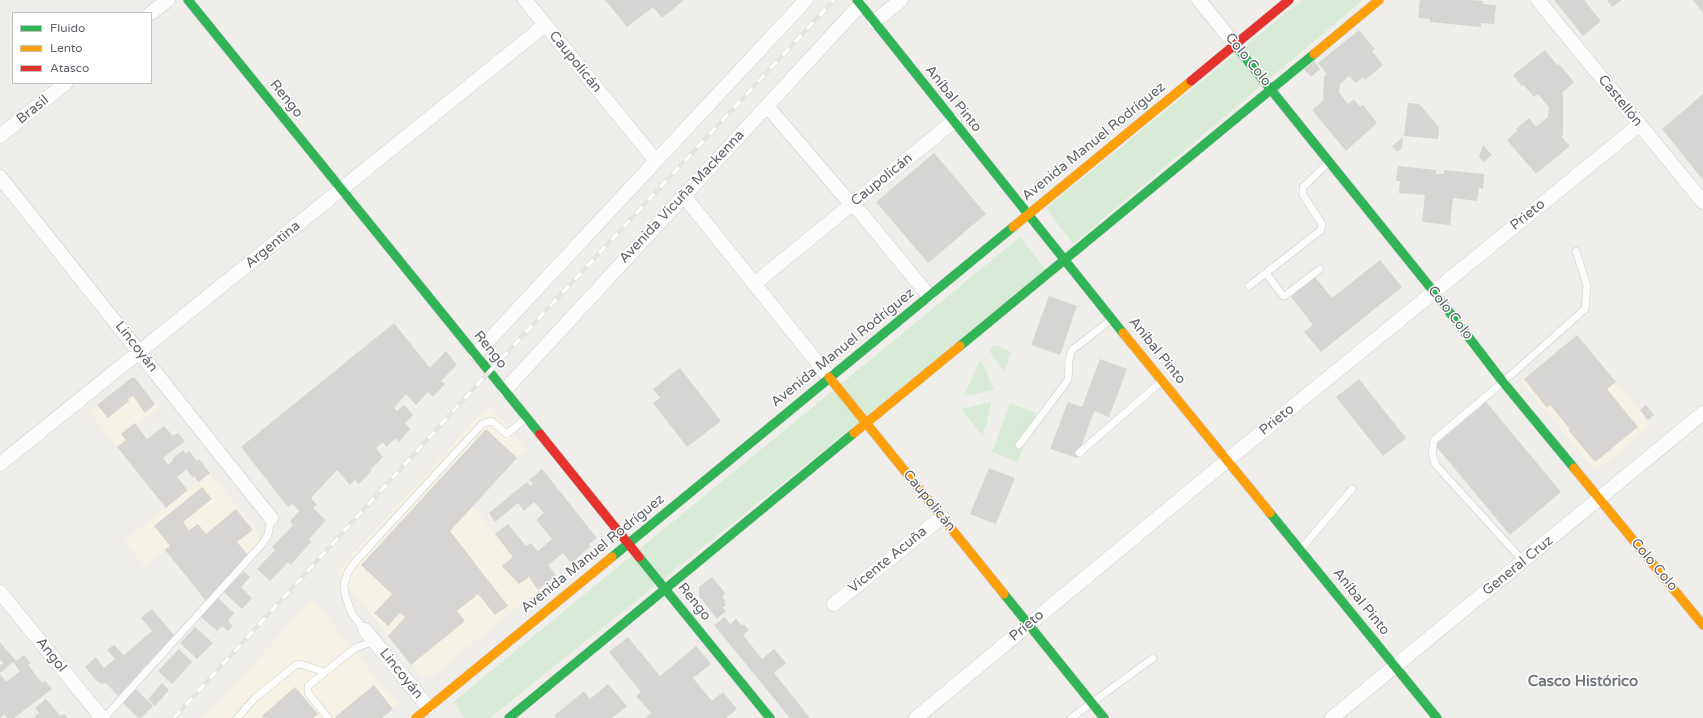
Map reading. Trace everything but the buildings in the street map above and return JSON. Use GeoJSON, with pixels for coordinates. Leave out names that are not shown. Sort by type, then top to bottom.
{"type":"FeatureCollection","features":[{"type":"Feature","properties":{"kind":"main road","name":"Rengo"},"geometry":{"type":"LineString","coordinates":[[188,0],[770,718]]}},
{"type":"Feature","properties":{"kind":"main road","name":"Avenida Manuel Rodríguez"},"geometry":{"type":"LineString","coordinates":[[416,718],[430,710],[628,543],[1289,0]]}},
{"type":"Feature","properties":{"kind":"main road"},"geometry":{"type":"LineString","coordinates":[[509,718],[1380,0]]}},
{"type":"Feature","properties":{"kind":"main road","name":"Aníbal Pinto"},"geometry":{"type":"LineString","coordinates":[[858,2],[1064,260],[1437,718]]}},
{"type":"Feature","properties":{"kind":"main road","name":"Colo Colo"},"geometry":{"type":"LineString","coordinates":[[1235,45],[1272,89],[1434,292],[1503,382],[1703,625]]}},
{"type":"Feature","properties":{"kind":"main road","name":"Caupolicán"},"geometry":{"type":"LineString","coordinates":[[829,377],[1104,718]]}},
{"type":"Feature","properties":{"kind":"street"},"geometry":{"type":"LineString","coordinates":[[152,13],[168,0]]}},
{"type":"Feature","properties":{"kind":"street","name":"Caupolicán"},"geometry":{"type":"LineString","coordinates":[[525,0],[656,161]]}},
{"type":"Feature","properties":{"kind":"street"},"geometry":{"type":"LineString","coordinates":[[476,354],[806,0]]}},
{"type":"Feature","properties":{"kind":"street"},"geometry":{"type":"LineString","coordinates":[[874,22],[901,0]]}},
{"type":"Feature","properties":{"kind":"street","name":"Colo Colo"},"geometry":{"type":"LineString","coordinates":[[1199,0],[1235,45]]}},
{"type":"Feature","properties":{"kind":"street","name":"Castellón"},"geometry":{"type":"LineString","coordinates":[[1538,0],[1703,202]]}},
{"type":"Feature","properties":{"kind":"street","name":"Avenida Vicuña Mackenna"},"geometry":{"type":"LineString","coordinates":[[504,390],[767,106],[858,2]]}},
{"type":"Feature","properties":{"kind":"street","name":"Argentina"},"geometry":{"type":"LineString","coordinates":[[0,464],[545,25]]}},
{"type":"Feature","properties":{"kind":"street","name":"Brasil"},"geometry":{"type":"LineString","coordinates":[[0,136],[65,84]]}},
{"type":"Feature","properties":{"kind":"street"},"geometry":{"type":"LineString","coordinates":[[767,106],[929,296]]}},
{"type":"Feature","properties":{"kind":"street","name":"Caupolicán"},"geometry":{"type":"LineString","coordinates":[[754,284],[954,121]]}},
{"type":"Feature","properties":{"kind":"street","name":"Prieto"},"geometry":{"type":"LineString","coordinates":[[916,718],[1227,460],[1640,125]]}},
{"type":"Feature","properties":{"kind":"street","name":"Lincoyán"},"geometry":{"type":"LineString","coordinates":[[0,177],[271,518]]}},
{"type":"Feature","properties":{"kind":"street","name":"Caupolicán"},"geometry":{"type":"LineString","coordinates":[[684,196],[829,377]]}},
{"type":"Feature","properties":{"kind":"street","name":"General Cruz"},"geometry":{"type":"LineString","coordinates":[[1332,718],[1703,413]]}},
{"type":"Feature","properties":{"kind":"street","name":"Vicente Acuña"},"geometry":{"type":"LineString","coordinates":[[834,604],[942,517]]}},
{"type":"Feature","properties":{"kind":"street","name":"Angol"},"geometry":{"type":"LineString","coordinates":[[0,592],[103,718]]}},
{"type":"Feature","properties":{"kind":"street","name":"Lincoyán"},"geometry":{"type":"LineString","coordinates":[[365,630],[430,710]]}},
{"type":"Feature","properties":{"kind":"lane"},"geometry":{"type":"LineString","coordinates":[[1249,286],[1321,230],[1322,224],[1303,195],[1303,187],[1329,161]]}},
{"type":"Feature","properties":{"kind":"lane"},"geometry":{"type":"LineString","coordinates":[[1523,561],[1435,464],[1432,453],[1434,440],[1503,382],[1585,309],[1587,286],[1576,251]]}},
{"type":"Feature","properties":{"kind":"lane"},"geometry":{"type":"LineString","coordinates":[[1266,273],[1283,296],[1320,269]]}},
{"type":"Feature","properties":{"kind":"lane"},"geometry":{"type":"LineString","coordinates":[[1019,445],[1068,380],[1069,360],[1072,350],[1112,319]]}},
{"type":"Feature","properties":{"kind":"lane"},"geometry":{"type":"LineString","coordinates":[[1080,453],[1163,381]]}},
{"type":"Feature","properties":{"kind":"lane"},"geometry":{"type":"LineString","coordinates":[[365,630],[352,614],[345,595],[344,585],[348,572],[355,562],[482,424],[491,421],[507,434],[527,418]]}},
{"type":"Feature","properties":{"kind":"lane"},"geometry":{"type":"LineString","coordinates":[[1300,550],[1352,489]]}},
{"type":"Feature","properties":{"kind":"lane"},"geometry":{"type":"LineString","coordinates":[[103,718],[263,543],[268,535],[271,518]]}},
{"type":"Feature","properties":{"kind":"lane"},"geometry":{"type":"LineString","coordinates":[[328,718],[308,693],[308,686],[355,648],[374,641]]}},
{"type":"Feature","properties":{"kind":"lane"},"geometry":{"type":"LineString","coordinates":[[1071,718],[1154,658]]}},
{"type":"Feature","properties":{"kind":"lane"},"geometry":{"type":"LineString","coordinates":[[237,718],[255,698],[296,666],[300,664],[325,672]]}},
{"type":"Feature","properties":{"kind":"shaded area"},"geometry":{"type":"Polygon","coordinates":[[[1577,335],[1651,425],[1596,471],[1521,381],[1577,335]]]}},
{"type":"Feature","properties":{"kind":"shaded area"},"geometry":{"type":"Polygon","coordinates":[[[131,378],[135,378],[158,408],[137,425],[187,490],[210,473],[258,533],[259,543],[206,601],[165,550],[144,565],[124,541],[166,507],[89,411],[131,378]]]}},
{"type":"Feature","properties":{"kind":"shaded area"},"geometry":{"type":"Polygon","coordinates":[[[489,405],[525,449],[473,506],[538,590],[430,678],[422,677],[337,572],[489,405]]]}},
{"type":"Feature","properties":{"kind":"shaded area"},"geometry":{"type":"Polygon","coordinates":[[[312,599],[398,705],[382,718],[202,718],[219,703],[312,599]]]}},
{"type":"Feature","properties":{"kind":"green space"},"geometry":{"type":"Polygon","coordinates":[[[1302,0],[1363,0],[1073,244],[1046,208],[1302,0]]]}},
{"type":"Feature","properties":{"kind":"green space"},"geometry":{"type":"Polygon","coordinates":[[[1020,237],[1047,271],[490,718],[465,718],[453,702],[1020,237]]]}},
{"type":"Feature","properties":{"kind":"green space"},"geometry":{"type":"Polygon","coordinates":[[[995,345],[1011,352],[1004,372],[990,352],[992,346],[995,345]]]}},
{"type":"Feature","properties":{"kind":"green space"},"geometry":{"type":"Polygon","coordinates":[[[979,362],[982,362],[994,390],[964,396],[979,362]]]}},
{"type":"Feature","properties":{"kind":"green space"},"geometry":{"type":"Polygon","coordinates":[[[991,402],[987,423],[982,435],[961,409],[991,402]]]}},
{"type":"Feature","properties":{"kind":"green space"},"geometry":{"type":"Polygon","coordinates":[[[1010,403],[1036,413],[1018,462],[992,452],[1010,403]]]}},
{"type":"Feature","properties":{"kind":"railway"},"geometry":{"type":"LineString","coordinates":[[174,718],[477,385],[834,0]]}},
{"type":"Feature","properties":{"kind":"traffic: fast"},"geometry":{"type":"LineString","coordinates":[[188,0],[540,434]]}},
{"type":"Feature","properties":{"kind":"traffic: fast"},"geometry":{"type":"LineString","coordinates":[[857,0],[1123,333]]}},
{"type":"Feature","properties":{"kind":"traffic: fast"},"geometry":{"type":"LineString","coordinates":[[1235,45],[1434,292],[1503,382],[1574,468]]}},
{"type":"Feature","properties":{"kind":"traffic: fast"},"geometry":{"type":"LineString","coordinates":[[960,346],[1314,54]]}},
{"type":"Feature","properties":{"kind":"traffic: fast"},"geometry":{"type":"LineString","coordinates":[[612,557],[1013,227]]}},
{"type":"Feature","properties":{"kind":"traffic: fast"},"geometry":{"type":"LineString","coordinates":[[509,718],[854,433]]}},
{"type":"Feature","properties":{"kind":"traffic: fast"},"geometry":{"type":"LineString","coordinates":[[1270,513],[1437,718]]}},
{"type":"Feature","properties":{"kind":"traffic: fast"},"geometry":{"type":"LineString","coordinates":[[639,557],[770,718]]}},
{"type":"Feature","properties":{"kind":"traffic: fast"},"geometry":{"type":"LineString","coordinates":[[1004,594],[1104,718]]}},
{"type":"Feature","properties":{"kind":"traffic: slow"},"geometry":{"type":"LineString","coordinates":[[1314,54],[1379,0]]}},
{"type":"Feature","properties":{"kind":"traffic: slow"},"geometry":{"type":"LineString","coordinates":[[1013,227],[1191,81]]}},
{"type":"Feature","properties":{"kind":"traffic: slow"},"geometry":{"type":"LineString","coordinates":[[1123,333],[1270,513]]}},
{"type":"Feature","properties":{"kind":"traffic: slow"},"geometry":{"type":"LineString","coordinates":[[854,433],[960,346]]}},
{"type":"Feature","properties":{"kind":"traffic: slow"},"geometry":{"type":"LineString","coordinates":[[829,377],[1004,594]]}},
{"type":"Feature","properties":{"kind":"traffic: slow"},"geometry":{"type":"LineString","coordinates":[[1574,468],[1703,625]]}},
{"type":"Feature","properties":{"kind":"traffic: slow"},"geometry":{"type":"LineString","coordinates":[[416,718],[612,557]]}},
{"type":"Feature","properties":{"kind":"traffic: jam"},"geometry":{"type":"LineString","coordinates":[[1191,81],[1289,0]]}},
{"type":"Feature","properties":{"kind":"traffic: jam"},"geometry":{"type":"LineString","coordinates":[[540,434],[639,557]]}},
{"type":"Feature","properties":{"kind":"district","name":"Casco Histórico"},"geometry":{"type":"Point","coordinates":[1583,682]}}]}
